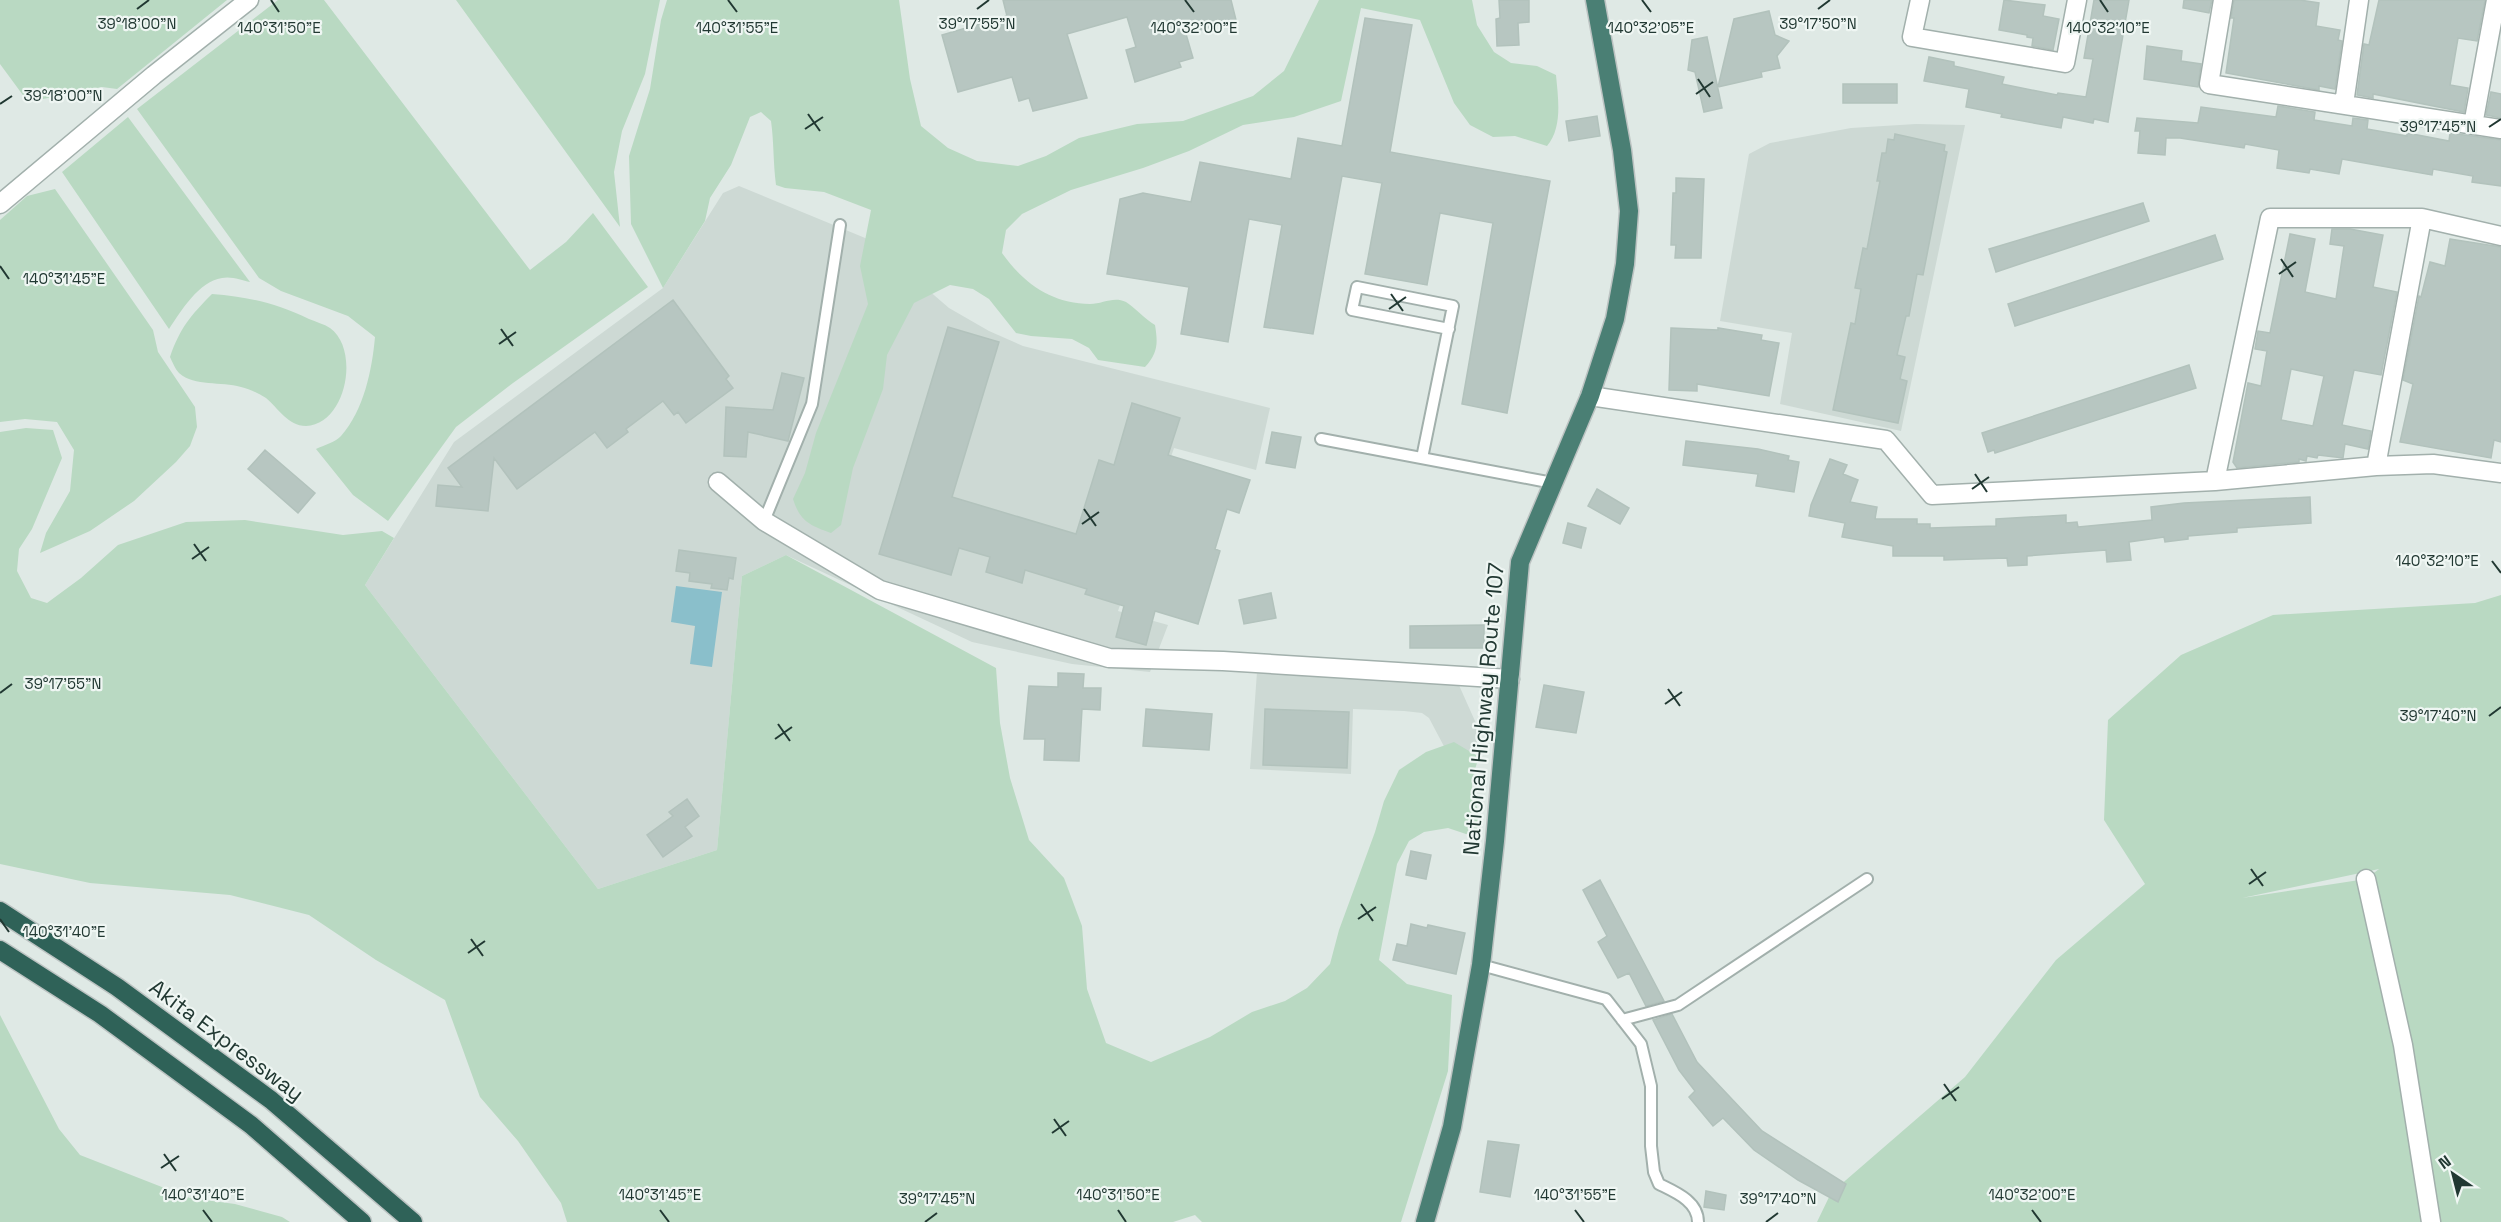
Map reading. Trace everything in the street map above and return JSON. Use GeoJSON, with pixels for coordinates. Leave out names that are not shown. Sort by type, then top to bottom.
{"type":"FeatureCollection","features":[{"type":"Feature","properties":{"kind":"highway","name":"National Highway Route 107"},"geometry":{"type":"LineString","coordinates":[[1425,1222],[1452,1127],[1480,964],[1496,841],[1520,562],[1590,396],[1615,320],[1625,264],[1629,211],[1622,150],[1595,0]]}},
{"type":"Feature","properties":{"kind":"highway","name":"Akita Expressway"},"geometry":{"type":"LineString","coordinates":[[0,911],[117,987],[271,1100],[413,1222]]}},
{"type":"Feature","properties":{"kind":"highway"},"geometry":{"type":"LineString","coordinates":[[0,950],[100,1014],[251,1125],[362,1222]]}},
{"type":"Feature","properties":{"kind":"street"},"geometry":{"type":"LineString","coordinates":[[0,204],[154,75],[249,0]]}},
{"type":"Feature","properties":{"kind":"street"},"geometry":{"type":"LineString","coordinates":[[1920,0],[1912,37],[2065,63],[2077,0]]}},
{"type":"Feature","properties":{"kind":"street"},"geometry":{"type":"LineString","coordinates":[[2223,0],[2209,84],[2501,129]]}},
{"type":"Feature","properties":{"kind":"street"},"geometry":{"type":"LineString","coordinates":[[2344,104],[2359,0]]}},
{"type":"Feature","properties":{"kind":"street"},"geometry":{"type":"LineString","coordinates":[[2473,125],[2496,0]]}},
{"type":"Feature","properties":{"kind":"street"},"geometry":{"type":"LineString","coordinates":[[2215,481],[2270,218],[2422,218],[2501,236]]}},
{"type":"Feature","properties":{"kind":"street"},"geometry":{"type":"LineString","coordinates":[[2376,466],[2422,218]]}},
{"type":"Feature","properties":{"kind":"street"},"geometry":{"type":"LineString","coordinates":[[1590,396],[1886,440],[1932,495],[2215,481],[2376,466],[2433,464],[2501,473]]}},
{"type":"Feature","properties":{"kind":"street"},"geometry":{"type":"LineString","coordinates":[[718,482],[764,521],[880,590],[1109,658],[1234,662],[1510,679]]}},
{"type":"Feature","properties":{"kind":"street"},"geometry":{"type":"LineString","coordinates":[[2366,879],[2403,1045],[2432,1222]]}},
{"type":"Feature","properties":{"kind":"lane"},"geometry":{"type":"LineString","coordinates":[[764,521],[812,404],[840,225]]}},
{"type":"Feature","properties":{"kind":"lane"},"geometry":{"type":"LineString","coordinates":[[1422,458],[1449,329],[1453,306],[1357,287],[1352,310],[1449,329]]}},
{"type":"Feature","properties":{"kind":"lane"},"geometry":{"type":"LineString","coordinates":[[1321,439],[1553,483]]}},
{"type":"Feature","properties":{"kind":"lane"},"geometry":{"type":"LineString","coordinates":[[1622,1020],[1678,1005],[1867,879]]}},
{"type":"Feature","properties":{"kind":"lane"},"geometry":{"type":"LineString","coordinates":[[1480,964],[1606,999],[1641,1044],[1651,1086],[1654,1172],[1659,1184],[1686,1198],[1698,1222]]}},
{"type":"Feature","properties":{"kind":"shaded area"},"geometry":{"type":"Polygon","coordinates":[[[1916,124],[1965,125],[1901,431],[1780,404],[1792,333],[1720,321],[1749,154],[1770,143],[1851,128],[1916,124]]]}},
{"type":"Feature","properties":{"kind":"shaded area"},"geometry":{"type":"Polygon","coordinates":[[[739,186],[870,240],[949,308],[989,331],[1023,346],[1270,408],[1256,470],[1174,448],[1118,611],[1168,625],[1150,672],[1072,664],[972,642],[786,555],[742,576],[717,850],[598,889],[365,585],[454,442],[663,288],[723,193],[739,186]]]}},
{"type":"Feature","properties":{"kind":"shaded area"},"geometry":{"type":"Polygon","coordinates":[[[1257,672],[1458,683],[1479,730],[1472,768],[1456,769],[1429,718],[1422,713],[1353,709],[1351,774],[1250,769],[1257,672]]]}},
{"type":"Feature","properties":{"kind":"green space"},"geometry":{"type":"Polygon","coordinates":[[[0,0],[227,0],[117,89],[102,87],[28,102],[0,64],[0,0]]]}},
{"type":"Feature","properties":{"kind":"green space"},"geometry":{"type":"Polygon","coordinates":[[[278,0],[324,0],[530,270],[566,242],[593,213],[648,287],[513,383],[456,427],[388,521],[353,495],[316,449],[339,438],[356,414],[366,389],[375,337],[348,316],[281,291],[259,278],[137,109],[278,0]]]}},
{"type":"Feature","properties":{"kind":"green space"},"geometry":{"type":"Polygon","coordinates":[[[456,0],[660,0],[645,74],[622,131],[614,172],[620,227],[456,0]]]}},
{"type":"Feature","properties":{"kind":"green space"},"geometry":{"type":"Polygon","coordinates":[[[667,0],[899,0],[910,79],[921,126],[948,148],[977,161],[1018,166],[1046,156],[1079,138],[1137,124],[1183,121],[1253,96],[1284,71],[1319,0],[1472,0],[1477,25],[1494,52],[1511,63],[1537,66],[1556,75],[1557,121],[1547,146],[1515,136],[1493,137],[1470,125],[1454,103],[1420,20],[1361,8],[1341,101],[1294,117],[1243,125],[1189,151],[1071,190],[1022,214],[1006,230],[1002,253],[1019,274],[1040,290],[1051,296],[1076,303],[1095,304],[1121,300],[1155,325],[1156,348],[1145,367],[1098,360],[1089,348],[1072,339],[1016,333],[989,299],[973,289],[950,285],[914,303],[887,355],[883,389],[853,468],[841,525],[831,533],[806,521],[793,499],[805,473],[816,433],[868,304],[860,266],[871,210],[824,192],[776,185],[771,121],[761,112],[750,117],[731,165],[710,198],[705,221],[663,288],[631,224],[629,156],[650,89],[661,20],[667,0]]]}},
{"type":"Feature","properties":{"kind":"green space"},"geometry":{"type":"Polygon","coordinates":[[[128,117],[250,282],[225,278],[205,285],[191,298],[169,329],[62,172],[128,117]]]}},
{"type":"Feature","properties":{"kind":"green space"},"geometry":{"type":"Polygon","coordinates":[[[55,189],[153,330],[158,352],[195,407],[197,427],[190,446],[134,501],[90,531],[40,553],[46,533],[70,491],[74,450],[57,422],[25,419],[0,422],[0,220],[27,196],[55,189]]]}},
{"type":"Feature","properties":{"kind":"green space"},"geometry":{"type":"Polygon","coordinates":[[[212,294],[250,299],[273,305],[330,328],[339,338],[345,352],[346,368],[345,384],[340,400],[331,413],[320,422],[306,426],[300,425],[289,420],[266,398],[254,391],[233,385],[193,380],[179,373],[170,357],[174,347],[187,322],[212,294]]]}},
{"type":"Feature","properties":{"kind":"green space"},"geometry":{"type":"Polygon","coordinates":[[[26,428],[53,430],[62,458],[32,529],[19,549],[17,571],[31,598],[47,603],[81,578],[118,545],[186,522],[245,520],[343,535],[382,531],[394,538],[365,585],[598,889],[717,850],[742,576],[786,555],[996,668],[1000,723],[1010,778],[1029,840],[1064,878],[1082,926],[1087,989],[1106,1043],[1151,1062],[1210,1037],[1252,1012],[1285,1001],[1307,988],[1330,964],[1339,930],[1384,801],[1399,770],[1426,752],[1454,742],[1479,757],[1472,786],[1480,818],[1479,831],[1475,837],[1448,828],[1424,832],[1409,841],[1397,864],[1379,960],[1407,984],[1452,995],[1448,1071],[1401,1222],[1202,1222],[1195,1215],[1173,1222],[567,1222],[561,1203],[518,1141],[480,1097],[445,1000],[376,960],[309,915],[230,895],[90,883],[0,864],[0,432],[26,428]]]}},
{"type":"Feature","properties":{"kind":"green space"},"geometry":{"type":"Polygon","coordinates":[[[2501,595],[2501,1222],[1817,1222],[1831,1193],[1965,1077],[2056,960],[2145,884],[2104,820],[2108,720],[2181,655],[2273,615],[2475,603],[2501,595]],[[2379,869],[2242,898],[2366,879],[2379,869]]]}},
{"type":"Feature","properties":{"kind":"green space"},"geometry":{"type":"Polygon","coordinates":[[[0,1015],[59,1129],[80,1155],[190,1198],[235,1204],[282,1217],[290,1222],[0,1222],[0,1015]]]}},
{"type":"Feature","properties":{"kind":"water"},"geometry":{"type":"Polygon","coordinates":[[[676,586],[722,592],[712,667],[690,664],[695,626],[671,622],[676,586]]]}},
{"type":"Feature","properties":{"kind":"building"},"geometry":{"type":"Polygon","coordinates":[[[1003,0],[1231,0],[1236,20],[1186,34],[1193,58],[1179,62],[1181,67],[1135,82],[1126,50],[1136,47],[1127,17],[1067,34],[1087,98],[1033,111],[1029,98],[1019,101],[1012,77],[958,92],[942,35],[1007,16],[1003,0]]]}},
{"type":"Feature","properties":{"kind":"building"},"geometry":{"type":"Polygon","coordinates":[[[1499,0],[1529,0],[1529,22],[1518,23],[1519,45],[1497,46],[1496,19],[1500,18],[1499,0]]]}},
{"type":"Feature","properties":{"kind":"building"},"geometry":{"type":"Polygon","coordinates":[[[2004,0],[2045,5],[2043,16],[2059,19],[2053,50],[2032,46],[2033,38],[2027,35],[1999,30],[2004,0]]]}},
{"type":"Feature","properties":{"kind":"building"},"geometry":{"type":"Polygon","coordinates":[[[2094,0],[2129,0],[2108,122],[2094,119],[2093,123],[2063,117],[2061,128],[2001,117],[2002,114],[1966,107],[1969,89],[1924,81],[1929,57],[1954,62],[1954,66],[2004,77],[2002,84],[2057,95],[2058,93],[2086,97],[2093,59],[2084,58],[2094,0]]]}},
{"type":"Feature","properties":{"kind":"building"},"geometry":{"type":"Polygon","coordinates":[[[2184,0],[2212,0],[2209,13],[2183,8],[2184,0]]]}},
{"type":"Feature","properties":{"kind":"building"},"geometry":{"type":"Polygon","coordinates":[[[2234,0],[2300,0],[2319,3],[2316,26],[2340,30],[2338,40],[2342,41],[2335,89],[2319,86],[2319,90],[2226,73],[2234,18],[2231,18],[2234,0]]]}},
{"type":"Feature","properties":{"kind":"building"},"geometry":{"type":"Polygon","coordinates":[[[2379,0],[2485,0],[2477,41],[2458,38],[2450,85],[2468,88],[2464,112],[2373,94],[2373,98],[2357,95],[2364,44],[2369,45],[2379,0]]]}},
{"type":"Feature","properties":{"kind":"building"},"geometry":{"type":"Polygon","coordinates":[[[1769,11],[1775,35],[1789,41],[1777,56],[1780,68],[1761,72],[1762,77],[1718,87],[1734,19],[1769,11]]]}},
{"type":"Feature","properties":{"kind":"building"},"geometry":{"type":"Polygon","coordinates":[[[1365,18],[1412,25],[1390,152],[1550,181],[1507,413],[1462,404],[1493,223],[1440,213],[1427,285],[1365,274],[1382,183],[1342,176],[1313,334],[1264,327],[1282,225],[1249,219],[1228,342],[1181,334],[1189,287],[1107,274],[1120,199],[1143,193],[1191,202],[1200,162],[1291,179],[1298,138],[1342,146],[1365,18]]]}},
{"type":"Feature","properties":{"kind":"building"},"geometry":{"type":"Polygon","coordinates":[[[1707,37],[1722,108],[1704,112],[1695,72],[1688,70],[1692,40],[1707,37]]]}},
{"type":"Feature","properties":{"kind":"building"},"geometry":{"type":"Polygon","coordinates":[[[2147,46],[2182,51],[2181,61],[2201,64],[2198,87],[2144,79],[2147,46]]]}},
{"type":"Feature","properties":{"kind":"building"},"geometry":{"type":"Polygon","coordinates":[[[1843,84],[1897,84],[1897,103],[1843,103],[1843,84]]]}},
{"type":"Feature","properties":{"kind":"building"},"geometry":{"type":"Polygon","coordinates":[[[2491,92],[2501,94],[2501,118],[2486,115],[2491,92]]]}},
{"type":"Feature","properties":{"kind":"building"},"geometry":{"type":"Polygon","coordinates":[[[2278,106],[2315,112],[2314,120],[2352,126],[2353,118],[2368,120],[2367,129],[2407,136],[2407,133],[2449,141],[2450,133],[2501,140],[2501,186],[2472,182],[2473,176],[2433,169],[2432,175],[2342,159],[2339,174],[2310,169],[2309,173],[2277,168],[2279,150],[2245,144],[2244,148],[2180,138],[2166,138],[2165,155],[2138,153],[2140,131],[2135,131],[2137,118],[2198,123],[2201,107],[2276,117],[2278,106]]]}},
{"type":"Feature","properties":{"kind":"building"},"geometry":{"type":"Polygon","coordinates":[[[1597,116],[1600,136],[1569,141],[1566,121],[1597,116]]]}},
{"type":"Feature","properties":{"kind":"building"},"geometry":{"type":"Polygon","coordinates":[[[1895,134],[1945,145],[1944,151],[1947,152],[1923,275],[1917,274],[1909,316],[1906,316],[1897,355],[1905,357],[1900,379],[1907,381],[1898,423],[1833,410],[1851,323],[1855,324],[1861,289],[1855,288],[1863,248],[1867,249],[1880,181],[1877,181],[1882,153],[1886,153],[1888,139],[1894,140],[1895,134]]]}},
{"type":"Feature","properties":{"kind":"building"},"geometry":{"type":"Polygon","coordinates":[[[1676,178],[1704,179],[1701,258],[1675,258],[1676,245],[1671,245],[1673,193],[1676,193],[1676,178]]]}},
{"type":"Feature","properties":{"kind":"building"},"geometry":{"type":"Polygon","coordinates":[[[2143,203],[2149,221],[1996,272],[1989,249],[2143,203]]]}},
{"type":"Feature","properties":{"kind":"building"},"geometry":{"type":"Polygon","coordinates":[[[2332,229],[2350,229],[2383,235],[2373,287],[2397,292],[2381,375],[2354,370],[2342,425],[2371,431],[2368,449],[2345,444],[2343,458],[2307,456],[2306,461],[2299,459],[2299,462],[2237,468],[2233,462],[2248,383],[2261,386],[2267,351],[2255,349],[2258,331],[2270,333],[2290,234],[2315,239],[2305,292],[2336,299],[2344,246],[2330,244],[2332,229]],[[2291,369],[2281,420],[2313,426],[2324,376],[2291,369]]]}},
{"type":"Feature","properties":{"kind":"building"},"geometry":{"type":"Polygon","coordinates":[[[2215,235],[2223,259],[2015,326],[2008,304],[2215,235]]]}},
{"type":"Feature","properties":{"kind":"building"},"geometry":{"type":"Polygon","coordinates":[[[2450,239],[2501,247],[2501,442],[2494,440],[2491,458],[2400,442],[2413,384],[2403,380],[2419,296],[2421,297],[2430,262],[2445,266],[2450,239]]]}},
{"type":"Feature","properties":{"kind":"building"},"geometry":{"type":"Polygon","coordinates":[[[673,300],[729,376],[726,379],[733,388],[686,423],[678,412],[674,415],[663,401],[626,429],[628,432],[607,448],[595,432],[517,489],[494,458],[488,511],[436,506],[438,485],[462,487],[448,468],[673,300]]]}},
{"type":"Feature","properties":{"kind":"building"},"geometry":{"type":"Polygon","coordinates":[[[948,327],[999,342],[952,497],[1076,534],[1099,460],[1114,465],[1132,403],[1180,418],[1168,455],[1250,480],[1239,513],[1227,509],[1215,549],[1220,551],[1198,624],[1155,611],[1146,645],[1116,637],[1124,606],[1085,594],[1087,589],[1025,570],[1022,583],[986,572],[990,557],[959,548],[951,575],[879,554],[948,327]]]}},
{"type":"Feature","properties":{"kind":"building"},"geometry":{"type":"Polygon","coordinates":[[[1671,328],[1718,330],[1718,328],[1762,335],[1761,340],[1779,343],[1769,396],[1697,384],[1697,391],[1669,390],[1671,328]]]}},
{"type":"Feature","properties":{"kind":"building"},"geometry":{"type":"Polygon","coordinates":[[[2189,365],[2196,388],[1995,453],[1994,450],[1988,452],[1982,433],[2189,365]]]}},
{"type":"Feature","properties":{"kind":"building"},"geometry":{"type":"Polygon","coordinates":[[[782,373],[804,378],[788,441],[748,432],[746,457],[724,456],[726,407],[773,410],[782,373]]]}},
{"type":"Feature","properties":{"kind":"building"},"geometry":{"type":"Polygon","coordinates":[[[1272,432],[1301,437],[1295,468],[1266,463],[1272,432]]]}},
{"type":"Feature","properties":{"kind":"building"},"geometry":{"type":"Polygon","coordinates":[[[1686,441],[1758,449],[1789,456],[1788,460],[1799,462],[1794,492],[1756,486],[1758,474],[1683,465],[1686,441]]]}},
{"type":"Feature","properties":{"kind":"building"},"geometry":{"type":"Polygon","coordinates":[[[265,450],[315,493],[298,513],[248,469],[265,450]]]}},
{"type":"Feature","properties":{"kind":"building"},"geometry":{"type":"Polygon","coordinates":[[[1830,459],[1847,465],[1843,474],[1858,480],[1850,502],[1877,507],[1875,519],[1917,519],[1917,524],[1930,524],[1930,528],[1996,526],[1996,519],[2066,515],[2066,523],[2077,522],[2078,527],[2152,520],[2151,507],[2184,503],[2310,497],[2311,523],[2237,528],[2237,532],[2188,536],[2188,539],[2165,542],[2164,537],[2129,542],[2131,560],[2107,562],[2106,550],[2027,556],[2027,565],[2008,566],[2007,558],[1944,560],[1944,556],[1893,556],[1893,546],[1842,537],[1845,523],[1809,516],[1811,505],[1830,459]]]}},
{"type":"Feature","properties":{"kind":"building"},"geometry":{"type":"Polygon","coordinates":[[[1597,489],[1629,508],[1620,524],[1588,506],[1597,489]]]}},
{"type":"Feature","properties":{"kind":"building"},"geometry":{"type":"Polygon","coordinates":[[[1568,523],[1586,528],[1581,548],[1563,543],[1568,523]]]}},
{"type":"Feature","properties":{"kind":"building"},"geometry":{"type":"Polygon","coordinates":[[[679,550],[736,558],[733,579],[729,578],[727,590],[711,588],[712,584],[689,581],[690,573],[676,571],[679,550]]]}},
{"type":"Feature","properties":{"kind":"building"},"geometry":{"type":"Polygon","coordinates":[[[1271,593],[1276,618],[1244,624],[1239,600],[1271,593]]]}},
{"type":"Feature","properties":{"kind":"building"},"geometry":{"type":"Polygon","coordinates":[[[1484,625],[1484,648],[1410,648],[1410,626],[1484,625]]]}},
{"type":"Feature","properties":{"kind":"building"},"geometry":{"type":"Polygon","coordinates":[[[1058,673],[1084,674],[1083,688],[1101,688],[1100,710],[1082,709],[1079,761],[1044,760],[1045,739],[1024,739],[1029,686],[1058,687],[1058,673]]]}},
{"type":"Feature","properties":{"kind":"building"},"geometry":{"type":"Polygon","coordinates":[[[1544,685],[1584,692],[1576,733],[1536,727],[1544,685]]]}},
{"type":"Feature","properties":{"kind":"building"},"geometry":{"type":"Polygon","coordinates":[[[1146,709],[1212,714],[1209,750],[1143,746],[1146,709]]]}},
{"type":"Feature","properties":{"kind":"building"},"geometry":{"type":"Polygon","coordinates":[[[1265,709],[1349,712],[1347,768],[1263,765],[1265,709]]]}},
{"type":"Feature","properties":{"kind":"building"},"geometry":{"type":"Polygon","coordinates":[[[687,799],[699,816],[685,827],[692,836],[663,857],[647,835],[673,816],[669,812],[687,799]]]}},
{"type":"Feature","properties":{"kind":"building"},"geometry":{"type":"Polygon","coordinates":[[[1411,851],[1431,855],[1426,879],[1406,875],[1411,851]]]}},
{"type":"Feature","properties":{"kind":"building"},"geometry":{"type":"Polygon","coordinates":[[[1600,880],[1664,1001],[1646,1006],[1629,973],[1618,978],[1598,942],[1607,936],[1583,890],[1600,880]]]}},
{"type":"Feature","properties":{"kind":"building"},"geometry":{"type":"Polygon","coordinates":[[[1411,924],[1427,928],[1428,925],[1465,933],[1456,974],[1393,960],[1397,944],[1407,946],[1411,924]]]}},
{"type":"Feature","properties":{"kind":"building"},"geometry":{"type":"Polygon","coordinates":[[[1672,1014],[1697,1062],[1762,1131],[1846,1184],[1838,1202],[1798,1180],[1754,1150],[1723,1118],[1713,1126],[1689,1097],[1695,1091],[1679,1070],[1653,1020],[1672,1014]]]}},
{"type":"Feature","properties":{"kind":"building"},"geometry":{"type":"Polygon","coordinates":[[[1488,1141],[1519,1145],[1510,1197],[1480,1192],[1488,1141]]]}},
{"type":"Feature","properties":{"kind":"building"},"geometry":{"type":"Polygon","coordinates":[[[1706,1191],[1726,1195],[1724,1210],[1704,1207],[1706,1191]]]}}]}
